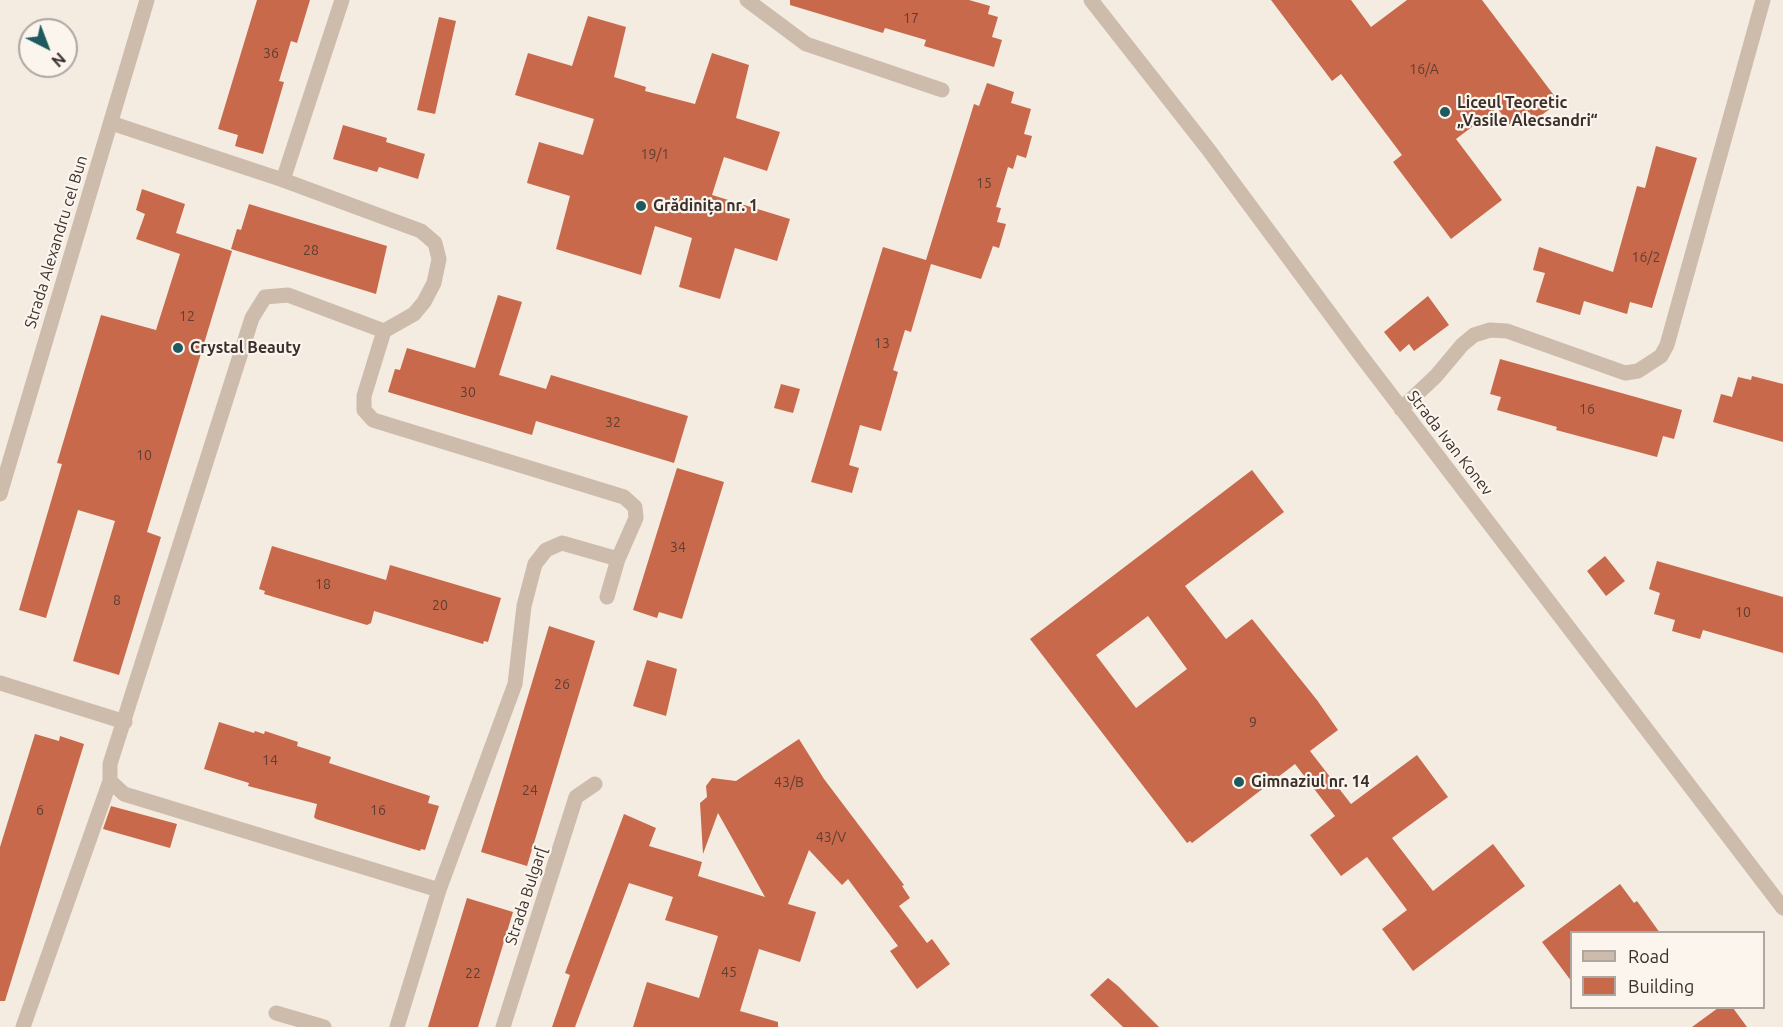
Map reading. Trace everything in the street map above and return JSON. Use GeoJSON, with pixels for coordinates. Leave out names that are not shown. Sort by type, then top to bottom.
{"type":"FeatureCollection","features":[{"type":"Feature","properties":{"kind":"street","name":"Strada Alexandru cel Bun"},"geometry":{"type":"LineString","coordinates":[[0,495],[147,0]]}},
{"type":"Feature","properties":{"kind":"street"},"geometry":{"type":"LineString","coordinates":[[283,180],[342,0]]}},
{"type":"Feature","properties":{"kind":"street"},"geometry":{"type":"LineString","coordinates":[[747,0],[807,44],[942,90]]}},
{"type":"Feature","properties":{"kind":"street","name":"Strada Ivan Konev"},"geometry":{"type":"LineString","coordinates":[[1091,0],[1208,149],[1401,409],[1783,908]]}},
{"type":"Feature","properties":{"kind":"street"},"geometry":{"type":"LineString","coordinates":[[1401,409],[1436,376],[1474,334],[1490,330],[1507,332],[1625,373],[1638,371],[1660,356],[1667,345],[1762,0]]}},
{"type":"Feature","properties":{"kind":"street"},"geometry":{"type":"LineString","coordinates":[[111,123],[283,180],[421,231],[435,243],[439,251],[437,271],[424,302],[414,314],[384,331],[364,396],[364,410],[373,420],[624,497],[635,507],[636,518],[618,559],[607,597]]}},
{"type":"Feature","properties":{"kind":"street"},"geometry":{"type":"LineString","coordinates":[[23,1027],[110,781],[110,764],[252,318],[265,297],[288,295],[384,331]]}},
{"type":"Feature","properties":{"kind":"street"},"geometry":{"type":"LineString","coordinates":[[397,1027],[439,890],[515,684],[524,606],[535,564],[546,550],[562,543],[618,559]]}},
{"type":"Feature","properties":{"kind":"street"},"geometry":{"type":"LineString","coordinates":[[0,683],[125,722]]}},
{"type":"Feature","properties":{"kind":"street"},"geometry":{"type":"LineString","coordinates":[[110,781],[124,794],[439,890]]}},
{"type":"Feature","properties":{"kind":"street","name":"Strada Bulgar["},"geometry":{"type":"LineString","coordinates":[[503,1027],[576,797],[595,784]]}},
{"type":"Feature","properties":{"kind":"street"},"geometry":{"type":"LineString","coordinates":[[276,1013],[324,1027]]}},
{"type":"Feature","properties":{"kind":"building"},"geometry":{"type":"Polygon","coordinates":[[[257,0],[310,0],[297,43],[291,41],[279,81],[284,82],[263,154],[235,146],[238,135],[218,129],[257,0]]]}},
{"type":"Feature","properties":{"kind":"building"},"geometry":{"type":"Polygon","coordinates":[[[790,0],[969,0],[990,6],[988,14],[998,17],[992,37],[1002,40],[994,67],[924,46],[926,40],[885,28],[883,33],[790,5],[790,0]]]}},
{"type":"Feature","properties":{"kind":"building"},"geometry":{"type":"Polygon","coordinates":[[[1271,0],[1351,0],[1371,27],[1407,0],[1482,0],[1559,102],[1535,120],[1529,112],[1511,126],[1497,108],[1456,139],[1502,200],[1451,239],[1393,162],[1402,155],[1341,74],[1332,81],[1271,0]]]}},
{"type":"Feature","properties":{"kind":"building"},"geometry":{"type":"Polygon","coordinates":[[[588,16],[626,27],[614,77],[646,87],[645,91],[695,104],[712,53],[749,65],[736,118],[780,132],[767,171],[724,157],[712,195],[790,219],[777,261],[735,248],[720,299],[679,287],[692,238],[655,226],[641,275],[556,249],[570,196],[527,183],[528,179],[539,142],[583,155],[594,119],[515,95],[528,53],[572,66],[588,16]]]}},
{"type":"Feature","properties":{"kind":"building"},"geometry":{"type":"Polygon","coordinates":[[[439,17],[456,21],[435,114],[417,110],[439,17]]]}},
{"type":"Feature","properties":{"kind":"building"},"geometry":{"type":"Polygon","coordinates":[[[987,83],[1014,92],[1011,103],[1031,109],[1024,134],[1032,136],[1026,158],[1017,155],[1013,169],[1008,167],[996,207],[1001,208],[997,222],[1006,224],[999,248],[993,246],[981,279],[931,264],[911,332],[905,330],[893,370],[898,372],[881,431],[860,425],[849,465],[859,468],[852,493],[811,482],[883,247],[926,260],[974,104],[979,106],[987,83]]]}},
{"type":"Feature","properties":{"kind":"building"},"geometry":{"type":"Polygon","coordinates":[[[343,125],[387,138],[386,142],[425,154],[418,179],[379,167],[377,172],[333,159],[343,125]]]}},
{"type":"Feature","properties":{"kind":"building"},"geometry":{"type":"Polygon","coordinates":[[[1656,146],[1697,158],[1652,308],[1630,302],[1627,314],[1584,301],[1580,315],[1536,302],[1545,273],[1533,270],[1539,247],[1613,272],[1637,186],[1645,188],[1656,146]]]}},
{"type":"Feature","properties":{"kind":"building"},"geometry":{"type":"Polygon","coordinates":[[[142,189],[185,204],[176,233],[232,251],[147,532],[161,537],[119,675],[73,661],[115,521],[78,510],[46,618],[19,610],[62,464],[57,463],[101,315],[156,330],[180,254],[136,239],[145,214],[136,210],[142,189]]]}},
{"type":"Feature","properties":{"kind":"building"},"geometry":{"type":"Polygon","coordinates":[[[249,204],[387,246],[376,294],[231,249],[237,229],[241,230],[249,204]]]}},
{"type":"Feature","properties":{"kind":"building"},"geometry":{"type":"Polygon","coordinates":[[[498,295],[522,302],[499,375],[546,389],[551,375],[688,416],[674,463],[536,421],[532,435],[388,392],[395,369],[400,370],[407,348],[475,368],[498,295]]]}},
{"type":"Feature","properties":{"kind":"building"},"geometry":{"type":"Polygon","coordinates":[[[1428,296],[1449,325],[1414,351],[1409,344],[1400,352],[1384,332],[1428,296]]]}},
{"type":"Feature","properties":{"kind":"building"},"geometry":{"type":"Polygon","coordinates":[[[1500,359],[1682,410],[1674,439],[1663,436],[1657,457],[1556,430],[1557,427],[1497,410],[1501,397],[1490,394],[1500,359]]]}},
{"type":"Feature","properties":{"kind":"building"},"geometry":{"type":"Polygon","coordinates":[[[1752,376],[1783,384],[1783,442],[1713,422],[1721,394],[1732,397],[1738,377],[1751,380],[1752,376]]]}},
{"type":"Feature","properties":{"kind":"building"},"geometry":{"type":"Polygon","coordinates":[[[781,384],[800,389],[793,413],[774,408],[781,384]]]}},
{"type":"Feature","properties":{"kind":"building"},"geometry":{"type":"Polygon","coordinates":[[[677,468],[724,482],[682,619],[659,612],[657,618],[633,610],[677,468]]]}},
{"type":"Feature","properties":{"kind":"building"},"geometry":{"type":"Polygon","coordinates":[[[1252,470],[1284,512],[1185,586],[1226,639],[1252,619],[1317,700],[1338,730],[1310,751],[1351,804],[1417,755],[1448,797],[1392,838],[1433,891],[1493,844],[1525,886],[1413,971],[1382,929],[1407,910],[1367,857],[1341,876],[1310,835],[1335,816],[1295,764],[1192,843],[1190,841],[1187,843],[1030,639],[1252,470]],[[1148,616],[1096,655],[1136,708],[1187,669],[1148,616]]]}},
{"type":"Feature","properties":{"kind":"building"},"geometry":{"type":"Polygon","coordinates":[[[272,546],[386,580],[390,565],[501,598],[488,642],[484,641],[483,644],[374,611],[371,623],[367,625],[264,594],[265,591],[259,589],[272,546]]]}},
{"type":"Feature","properties":{"kind":"building"},"geometry":{"type":"Polygon","coordinates":[[[1605,556],[1625,581],[1606,596],[1587,571],[1605,556]]]}},
{"type":"Feature","properties":{"kind":"building"},"geometry":{"type":"Polygon","coordinates":[[[1657,561],[1783,597],[1783,653],[1703,630],[1700,639],[1672,631],[1675,620],[1654,614],[1660,593],[1649,589],[1657,561]]]}},
{"type":"Feature","properties":{"kind":"building"},"geometry":{"type":"Polygon","coordinates":[[[549,626],[595,641],[527,866],[481,852],[549,626]]]}},
{"type":"Feature","properties":{"kind":"building"},"geometry":{"type":"Polygon","coordinates":[[[647,660],[677,669],[666,716],[633,706],[647,660]]]}},
{"type":"Feature","properties":{"kind":"building"},"geometry":{"type":"Polygon","coordinates":[[[219,722],[254,733],[255,731],[264,734],[265,731],[298,742],[297,746],[331,757],[329,763],[430,796],[428,803],[439,806],[425,850],[420,851],[316,819],[314,817],[317,804],[248,786],[249,783],[204,769],[219,722]]]}},
{"type":"Feature","properties":{"kind":"building"},"geometry":{"type":"Polygon","coordinates":[[[35,734],[59,741],[60,736],[84,744],[5,1001],[0,1001],[0,847],[35,734]]]}},
{"type":"Feature","properties":{"kind":"building"},"geometry":{"type":"Polygon","coordinates":[[[799,739],[824,779],[904,885],[902,886],[910,898],[899,906],[927,943],[932,939],[950,964],[917,989],[890,951],[898,946],[848,879],[842,885],[809,850],[788,904],[816,912],[800,962],[759,949],[740,1011],[778,1022],[778,1027],[633,1027],[647,982],[699,998],[718,936],[665,920],[673,897],[629,883],[575,1027],[552,1027],[570,975],[565,973],[624,814],[656,828],[649,846],[702,862],[698,876],[765,897],[718,813],[703,854],[700,803],[707,797],[706,786],[712,778],[736,781],[799,739]]]}},
{"type":"Feature","properties":{"kind":"building"},"geometry":{"type":"Polygon","coordinates":[[[111,806],[177,824],[170,848],[103,829],[111,806]]]}},
{"type":"Feature","properties":{"kind":"building"},"geometry":{"type":"Polygon","coordinates":[[[1620,884],[1634,903],[1637,901],[1659,931],[1570,931],[1570,979],[1542,942],[1620,884]]]}},
{"type":"Feature","properties":{"kind":"building"},"geometry":{"type":"Polygon","coordinates":[[[467,898],[513,912],[478,1027],[428,1027],[467,898]]]}},
{"type":"Feature","properties":{"kind":"building"},"geometry":{"type":"Polygon","coordinates":[[[1108,978],[1159,1027],[1123,1027],[1090,995],[1108,978]]]}},
{"type":"Feature","properties":{"kind":"building"},"geometry":{"type":"Polygon","coordinates":[[[1717,1009],[1734,1009],[1747,1027],[1692,1027],[1717,1009]]]}},
{"type":"Feature","properties":{"kind":"place","name":"Liceul Teoretic „Vasile Alecsandri“"},"geometry":{"type":"Point","coordinates":[1445,112]}},
{"type":"Feature","properties":{"kind":"place","name":"Grădinița nr. 1"},"geometry":{"type":"Point","coordinates":[641,206]}},
{"type":"Feature","properties":{"kind":"place","name":"Crystal Beauty"},"geometry":{"type":"Point","coordinates":[178,348]}},
{"type":"Feature","properties":{"kind":"place","name":"Gimnaziul nr. 14"},"geometry":{"type":"Point","coordinates":[1239,782]}}]}
